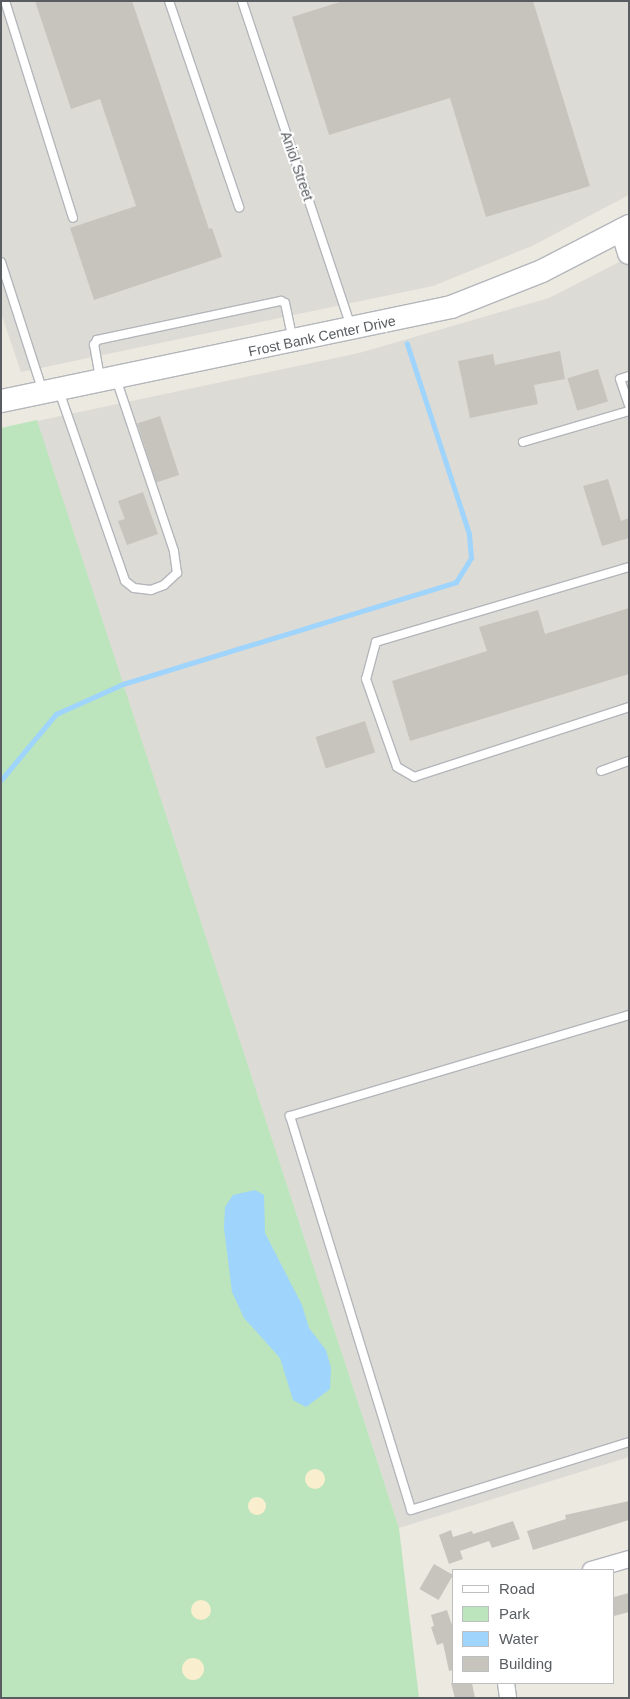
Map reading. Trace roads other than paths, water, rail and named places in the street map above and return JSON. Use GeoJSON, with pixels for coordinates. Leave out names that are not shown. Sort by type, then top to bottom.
{"type":"FeatureCollection","features":[{"type":"Feature","properties":{"kind":"main road","name":"Frost Bank Center Drive"},"geometry":{"type":"LineString","coordinates":[[1,401],[108,381],[353,330],[485,295],[625,228]]}},
{"type":"Feature","properties":{"kind":"main road"},"geometry":{"type":"LineString","coordinates":[[625,228],[629,253]]}},
{"type":"Feature","properties":{"kind":"street"},"geometry":{"type":"LineString","coordinates":[[594,1569],[629,1559]]}},
{"type":"Feature","properties":{"kind":"street"},"geometry":{"type":"LineString","coordinates":[[506,1684],[508,1698]]}},
{"type":"Feature","properties":{"kind":"lane"},"geometry":{"type":"LineString","coordinates":[[5,1],[73,218]]}},
{"type":"Feature","properties":{"kind":"lane"},"geometry":{"type":"LineString","coordinates":[[169,1],[239,206]]}},
{"type":"Feature","properties":{"kind":"lane","name":"Aniol Street"},"geometry":{"type":"LineString","coordinates":[[242,1],[353,330]]}},
{"type":"Feature","properties":{"kind":"lane"},"geometry":{"type":"LineString","coordinates":[[1,262],[125,581],[134,588],[151,590],[164,585],[177,573],[174,551],[94,345],[97,340],[281,301],[285,303],[293,342]]}},
{"type":"Feature","properties":{"kind":"lane"},"geometry":{"type":"LineString","coordinates":[[629,376],[620,379],[629,406]]}},
{"type":"Feature","properties":{"kind":"lane"},"geometry":{"type":"LineString","coordinates":[[523,442],[629,411]]}},
{"type":"Feature","properties":{"kind":"lane"},"geometry":{"type":"LineString","coordinates":[[629,567],[376,642],[366,679],[397,767],[414,777],[629,707]]}},
{"type":"Feature","properties":{"kind":"lane"},"geometry":{"type":"LineString","coordinates":[[601,771],[629,761]]}},
{"type":"Feature","properties":{"kind":"lane"},"geometry":{"type":"LineString","coordinates":[[629,1015],[290,1116],[411,1510],[629,1442]]}},
{"type":"Feature","properties":{"kind":"water"},"geometry":{"type":"Polygon","coordinates":[[[255,1190],[264,1195],[265,1233],[302,1305],[309,1328],[326,1350],[331,1368],[330,1389],[306,1407],[293,1400],[280,1358],[244,1318],[232,1292],[224,1228],[225,1207],[233,1195],[255,1190]]]}},
{"type":"Feature","properties":{"kind":"waterway"},"geometry":{"type":"LineString","coordinates":[[1,780],[56,714],[123,684],[456,582],[471,558],[469,534],[407,344]]}}]}
